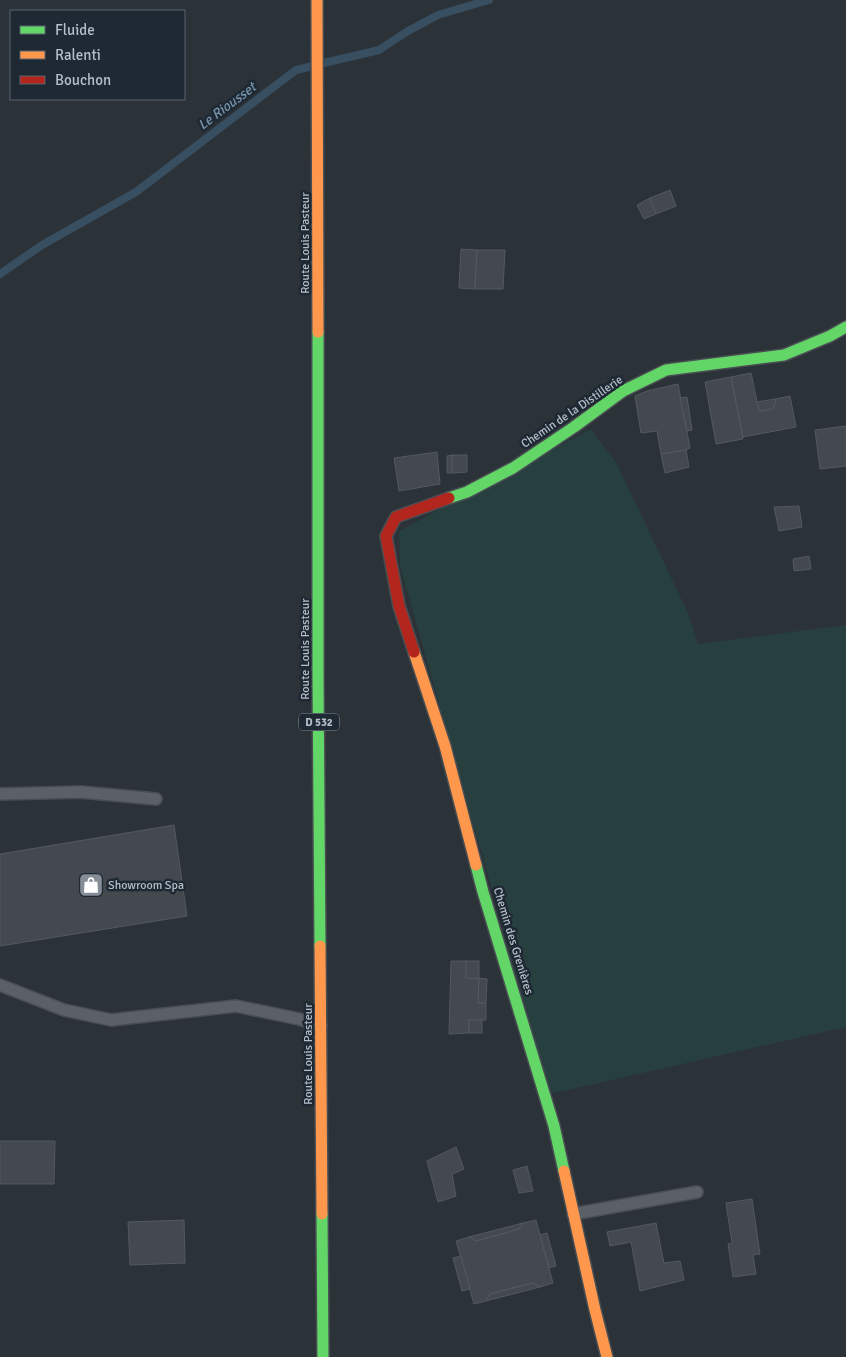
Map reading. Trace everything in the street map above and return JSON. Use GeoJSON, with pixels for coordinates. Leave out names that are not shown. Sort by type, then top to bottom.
{"type":"FeatureCollection","features":[{"type":"Feature","properties":{"kind":"street","name":"Route Louis Pasteur"},"geometry":{"type":"LineString","coordinates":[[317,0],[318,684],[323,1357]]}},
{"type":"Feature","properties":{"kind":"street","name":"Chemin de la Distillerie"},"geometry":{"type":"LineString","coordinates":[[386,536],[396,517],[468,492],[514,468],[623,391],[666,370],[784,355],[830,336],[846,327]]}},
{"type":"Feature","properties":{"kind":"street","name":"Chemin des Grenières"},"geometry":{"type":"LineString","coordinates":[[386,536],[399,606],[445,746],[483,892],[554,1126],[607,1357]]}},
{"type":"Feature","properties":{"kind":"lane"},"geometry":{"type":"LineString","coordinates":[[0,794],[81,792],[156,799]]}},
{"type":"Feature","properties":{"kind":"lane"},"geometry":{"type":"LineString","coordinates":[[0,985],[64,1010],[111,1020],[236,1006],[321,1026]]}},
{"type":"Feature","properties":{"kind":"lane"},"geometry":{"type":"LineString","coordinates":[[573,1214],[696,1192]]}},
{"type":"Feature","properties":{"kind":"green space"},"geometry":{"type":"Polygon","coordinates":[[[591,429],[617,464],[689,615],[698,644],[846,625],[846,1027],[550,1094],[400,566],[399,531],[591,429]]]}},
{"type":"Feature","properties":{"kind":"building"},"geometry":{"type":"Polygon","coordinates":[[[670,190],[676,206],[656,214],[650,198],[670,190]]]}},
{"type":"Feature","properties":{"kind":"building"},"geometry":{"type":"Polygon","coordinates":[[[650,198],[656,214],[644,219],[637,205],[650,198]]]}},
{"type":"Feature","properties":{"kind":"building"},"geometry":{"type":"Polygon","coordinates":[[[461,249],[477,250],[475,289],[459,288],[461,249]]]}},
{"type":"Feature","properties":{"kind":"building"},"geometry":{"type":"Polygon","coordinates":[[[477,250],[505,250],[503,289],[475,289],[477,250]]]}},
{"type":"Feature","properties":{"kind":"building"},"geometry":{"type":"Polygon","coordinates":[[[751,373],[759,411],[772,409],[776,403],[775,399],[790,396],[796,427],[743,437],[731,377],[751,373]]]}},
{"type":"Feature","properties":{"kind":"building"},"geometry":{"type":"Polygon","coordinates":[[[731,377],[743,439],[716,444],[705,382],[731,377]]]}},
{"type":"Feature","properties":{"kind":"building"},"geometry":{"type":"Polygon","coordinates":[[[678,384],[690,448],[661,454],[657,431],[641,433],[635,396],[647,391],[678,384]]]}},
{"type":"Feature","properties":{"kind":"building"},"geometry":{"type":"Polygon","coordinates":[[[687,397],[692,430],[687,431],[680,398],[687,397]]]}},
{"type":"Feature","properties":{"kind":"building"},"geometry":{"type":"Polygon","coordinates":[[[775,399],[776,403],[772,409],[759,411],[757,402],[775,399]]]}},
{"type":"Feature","properties":{"kind":"building"},"geometry":{"type":"Polygon","coordinates":[[[846,426],[846,466],[820,469],[815,430],[846,426]]]}},
{"type":"Feature","properties":{"kind":"building"},"geometry":{"type":"Polygon","coordinates":[[[686,450],[689,467],[665,473],[661,454],[686,450]]]}},
{"type":"Feature","properties":{"kind":"building"},"geometry":{"type":"Polygon","coordinates":[[[437,452],[440,484],[399,491],[394,458],[437,452]]]}},
{"type":"Feature","properties":{"kind":"building"},"geometry":{"type":"Polygon","coordinates":[[[452,455],[452,473],[447,473],[447,456],[452,455]]]}},
{"type":"Feature","properties":{"kind":"building"},"geometry":{"type":"Polygon","coordinates":[[[452,455],[467,455],[467,472],[452,473],[452,455]]]}},
{"type":"Feature","properties":{"kind":"building"},"geometry":{"type":"Polygon","coordinates":[[[799,506],[802,527],[779,531],[774,507],[799,506]]]}},
{"type":"Feature","properties":{"kind":"building"},"geometry":{"type":"Polygon","coordinates":[[[809,556],[811,569],[794,571],[793,559],[809,556]]]}},
{"type":"Feature","properties":{"kind":"building","name":"Showroom Spa"},"geometry":{"type":"Polygon","coordinates":[[[174,825],[187,916],[0,946],[0,854],[174,825]]]}},
{"type":"Feature","properties":{"kind":"building"},"geometry":{"type":"Polygon","coordinates":[[[451,961],[466,961],[466,978],[479,978],[478,1003],[486,1003],[486,1020],[469,1020],[469,1033],[449,1034],[451,961]]]}},
{"type":"Feature","properties":{"kind":"building"},"geometry":{"type":"Polygon","coordinates":[[[466,961],[479,961],[479,978],[466,978],[466,961]]]}},
{"type":"Feature","properties":{"kind":"building"},"geometry":{"type":"Polygon","coordinates":[[[479,978],[487,979],[486,1003],[478,1003],[479,978]]]}},
{"type":"Feature","properties":{"kind":"building"},"geometry":{"type":"Polygon","coordinates":[[[469,1020],[482,1020],[482,1033],[469,1033],[469,1020]]]}},
{"type":"Feature","properties":{"kind":"building"},"geometry":{"type":"Polygon","coordinates":[[[0,1141],[55,1141],[54,1184],[0,1184],[0,1141]]]}},
{"type":"Feature","properties":{"kind":"building"},"geometry":{"type":"Polygon","coordinates":[[[456,1147],[464,1169],[452,1174],[456,1196],[438,1202],[427,1161],[456,1147]]]}},
{"type":"Feature","properties":{"kind":"building"},"geometry":{"type":"Polygon","coordinates":[[[527,1166],[533,1191],[519,1193],[513,1170],[527,1166]]]}},
{"type":"Feature","properties":{"kind":"building"},"geometry":{"type":"Polygon","coordinates":[[[752,1199],[760,1254],[753,1255],[756,1274],[733,1277],[728,1244],[732,1243],[726,1203],[752,1199]]]}},
{"type":"Feature","properties":{"kind":"building"},"geometry":{"type":"Polygon","coordinates":[[[184,1220],[185,1263],[130,1265],[128,1222],[184,1220]]]}},
{"type":"Feature","properties":{"kind":"building"},"geometry":{"type":"Polygon","coordinates":[[[536,1220],[553,1283],[540,1287],[533,1283],[512,1288],[490,1294],[486,1301],[474,1304],[456,1241],[469,1237],[476,1241],[519,1229],[523,1223],[536,1220]]]}},
{"type":"Feature","properties":{"kind":"building"},"geometry":{"type":"Polygon","coordinates":[[[523,1223],[519,1229],[476,1241],[469,1237],[523,1223]]]}},
{"type":"Feature","properties":{"kind":"building"},"geometry":{"type":"Polygon","coordinates":[[[656,1223],[664,1263],[680,1261],[684,1280],[640,1291],[631,1242],[610,1246],[607,1232],[656,1223]]]}},
{"type":"Feature","properties":{"kind":"building"},"geometry":{"type":"Polygon","coordinates":[[[547,1233],[556,1266],[549,1268],[540,1235],[547,1233]]]}},
{"type":"Feature","properties":{"kind":"building"},"geometry":{"type":"Polygon","coordinates":[[[461,1256],[470,1289],[462,1291],[453,1258],[461,1256]]]}},
{"type":"Feature","properties":{"kind":"building"},"geometry":{"type":"Polygon","coordinates":[[[533,1283],[540,1287],[486,1301],[490,1294],[533,1283]]]}},
{"type":"Feature","properties":{"kind":"waterway","name":"Le Riousset"},"geometry":{"type":"LineString","coordinates":[[324,63],[379,50],[408,31],[438,15],[489,0]]}},
{"type":"Feature","properties":{"kind":"waterway","name":"Le Riousset"},"geometry":{"type":"LineString","coordinates":[[0,274],[42,245],[136,192],[296,70],[313,66]]}},
{"type":"Feature","properties":{"kind":"traffic: fast"},"geometry":{"type":"LineString","coordinates":[[449,498],[467,492],[513,468],[623,391],[666,370],[784,355],[830,336],[846,327]]}},
{"type":"Feature","properties":{"kind":"traffic: fast"},"geometry":{"type":"LineString","coordinates":[[318,332],[320,946]]}},
{"type":"Feature","properties":{"kind":"traffic: fast"},"geometry":{"type":"LineString","coordinates":[[476,865],[554,1126],[564,1171]]}},
{"type":"Feature","properties":{"kind":"traffic: fast"},"geometry":{"type":"LineString","coordinates":[[322,1214],[323,1357]]}},
{"type":"Feature","properties":{"kind":"traffic: slow"},"geometry":{"type":"LineString","coordinates":[[317,0],[318,332]]}},
{"type":"Feature","properties":{"kind":"traffic: slow"},"geometry":{"type":"LineString","coordinates":[[414,652],[445,746],[476,865]]}},
{"type":"Feature","properties":{"kind":"traffic: slow"},"geometry":{"type":"LineString","coordinates":[[320,946],[322,1214]]}},
{"type":"Feature","properties":{"kind":"traffic: slow"},"geometry":{"type":"LineString","coordinates":[[564,1171],[607,1357]]}},
{"type":"Feature","properties":{"kind":"traffic: jam"},"geometry":{"type":"LineString","coordinates":[[414,652],[399,606],[386,536],[396,517],[449,498]]}},
{"type":"Feature","properties":{"kind":"place","name":"Showroom Spa"},"geometry":{"type":"Point","coordinates":[91,885]}}]}
